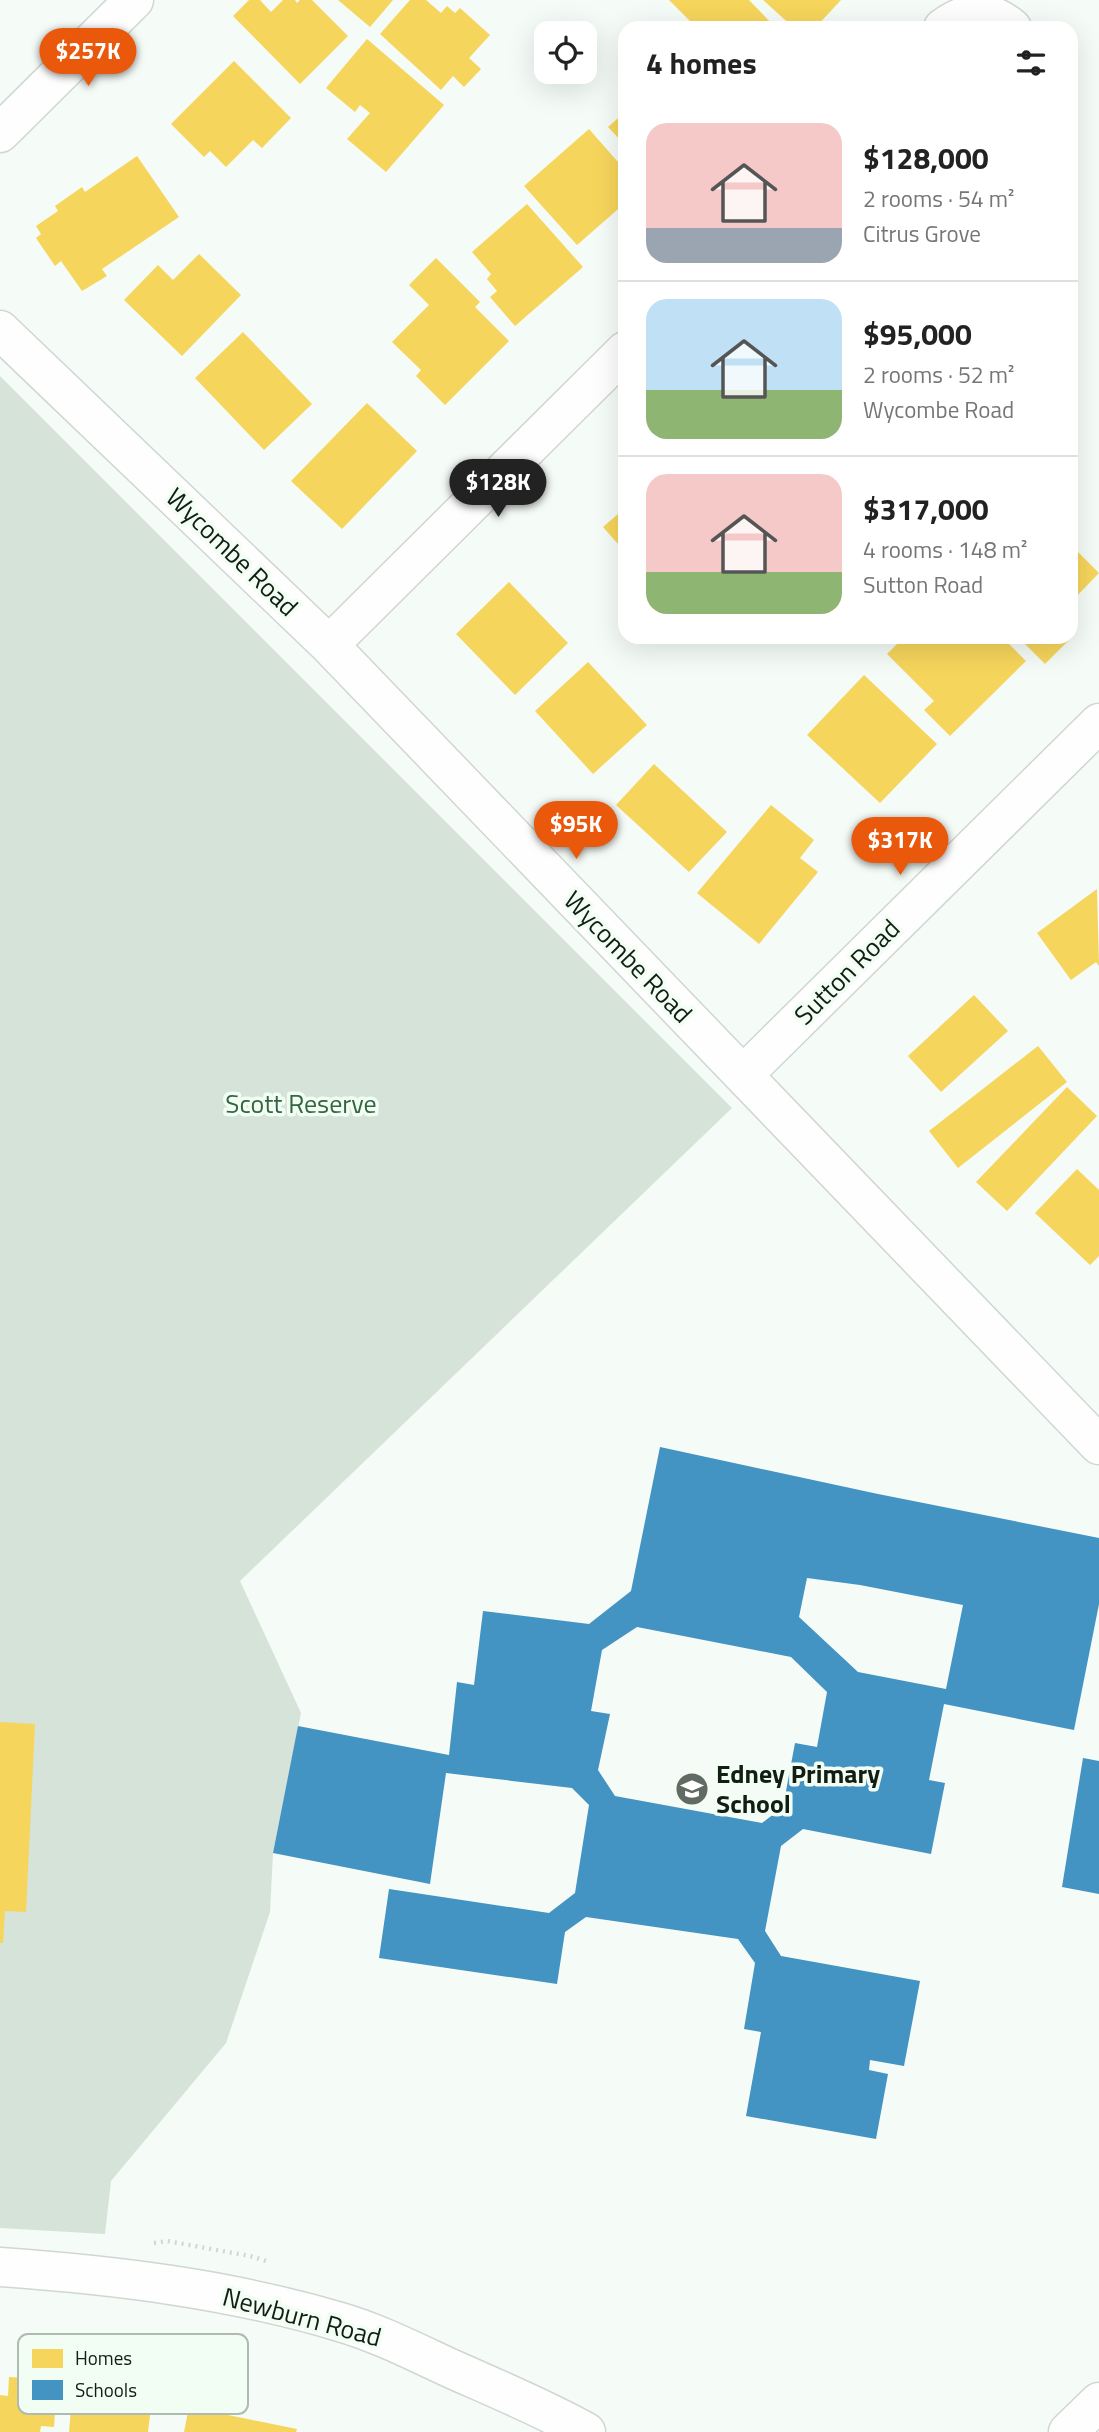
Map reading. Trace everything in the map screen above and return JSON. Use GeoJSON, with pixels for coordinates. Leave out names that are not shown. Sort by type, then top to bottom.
{"type":"FeatureCollection","features":[{"type":"Feature","properties":{"kind":"street"},"geometry":{"type":"LineString","coordinates":[[0,133],[134,0]]}},
{"type":"Feature","properties":{"kind":"street"},"geometry":{"type":"LineString","coordinates":[[953,21],[979,13],[1003,21]]}},
{"type":"Feature","properties":{"kind":"street","name":"Wycombe Road"},"geometry":{"type":"LineString","coordinates":[[0,330],[328,645],[1099,1445]]}},
{"type":"Feature","properties":{"kind":"street"},"geometry":{"type":"LineString","coordinates":[[328,645],[618,358]]}},
{"type":"Feature","properties":{"kind":"street","name":"Sutton Road"},"geometry":{"type":"LineString","coordinates":[[744,1074],[1099,723]]}},
{"type":"Feature","properties":{"kind":"street","name":"Newburn Road"},"geometry":{"type":"LineString","coordinates":[[0,2267],[133,2281],[233,2296],[331,2319],[410,2350],[586,2432]]}},
{"type":"Feature","properties":{"kind":"street"},"geometry":{"type":"LineString","coordinates":[[1068,2432],[1099,2402]]}},
{"type":"Feature","properties":{"kind":"green space","name":"Scott Reserve"},"geometry":{"type":"Polygon","coordinates":[[[0,376],[732,1108],[240,1581],[301,1713],[273,1853],[270,1912],[226,2043],[111,2181],[105,2234],[0,2228],[0,376]]]}},
{"type":"Feature","properties":{"kind":"building: Homes"},"geometry":{"type":"Polygon","coordinates":[[[249,0],[260,0],[271,12],[283,0],[295,0],[297,3],[300,0],[312,0],[348,36],[300,84],[233,16],[249,0]]]}},
{"type":"Feature","properties":{"kind":"building: Homes"},"geometry":{"type":"Polygon","coordinates":[[[338,0],[393,0],[370,27],[338,0]]]}},
{"type":"Feature","properties":{"kind":"building: Homes"},"geometry":{"type":"Polygon","coordinates":[[[410,0],[426,0],[441,13],[447,6],[455,13],[460,8],[490,35],[469,58],[481,69],[464,87],[453,76],[441,90],[380,34],[410,0]]]}},
{"type":"Feature","properties":{"kind":"building: Homes"},"geometry":{"type":"Polygon","coordinates":[[[669,0],[749,0],[769,21],[690,21],[669,0]]]}},
{"type":"Feature","properties":{"kind":"building: Homes"},"geometry":{"type":"Polygon","coordinates":[[[763,0],[841,0],[822,21],[786,21],[763,0]]]}},
{"type":"Feature","properties":{"kind":"building: Homes"},"geometry":{"type":"Polygon","coordinates":[[[367,39],[444,105],[386,172],[347,139],[370,113],[360,105],[355,112],[326,88],[367,39]]]}},
{"type":"Feature","properties":{"kind":"building: Homes"},"geometry":{"type":"Polygon","coordinates":[[[234,61],[291,118],[262,148],[253,140],[226,167],[210,151],[204,157],[171,124],[234,61]]]}},
{"type":"Feature","properties":{"kind":"building: Homes"},"geometry":{"type":"Polygon","coordinates":[[[618,118],[618,138],[608,127],[618,118]]]}},
{"type":"Feature","properties":{"kind":"building: Homes"},"geometry":{"type":"Polygon","coordinates":[[[589,129],[618,162],[618,209],[577,245],[524,186],[589,129]]]}},
{"type":"Feature","properties":{"kind":"building: Homes"},"geometry":{"type":"Polygon","coordinates":[[[137,156],[179,217],[102,269],[107,276],[82,291],[61,261],[55,266],[36,238],[41,234],[36,226],[58,211],[55,206],[82,187],[85,192],[137,156]]]}},
{"type":"Feature","properties":{"kind":"building: Homes"},"geometry":{"type":"Polygon","coordinates":[[[527,204],[583,267],[515,326],[490,297],[497,291],[487,279],[491,274],[472,252],[527,204]]]}},
{"type":"Feature","properties":{"kind":"building: Homes"},"geometry":{"type":"Polygon","coordinates":[[[199,254],[241,295],[182,356],[124,300],[158,265],[173,280],[199,254]]]}},
{"type":"Feature","properties":{"kind":"building: Homes"},"geometry":{"type":"Polygon","coordinates":[[[436,258],[480,302],[475,307],[509,341],[445,405],[416,376],[421,370],[392,342],[429,305],[409,285],[436,258]]]}},
{"type":"Feature","properties":{"kind":"building: Homes"},"geometry":{"type":"Polygon","coordinates":[[[243,332],[312,404],[264,450],[195,378],[243,332]]]}},
{"type":"Feature","properties":{"kind":"building: Homes"},"geometry":{"type":"Polygon","coordinates":[[[367,403],[417,451],[342,529],[291,481],[367,403]]]}},
{"type":"Feature","properties":{"kind":"building: Homes"},"geometry":{"type":"Polygon","coordinates":[[[618,514],[618,544],[603,527],[618,514]]]}},
{"type":"Feature","properties":{"kind":"building: Homes"},"geometry":{"type":"Polygon","coordinates":[[[1078,552],[1099,573],[1078,595],[1078,552]]]}},
{"type":"Feature","properties":{"kind":"building: Homes"},"geometry":{"type":"Polygon","coordinates":[[[509,582],[568,643],[515,695],[456,634],[509,582]]]}},
{"type":"Feature","properties":{"kind":"building: Homes"},"geometry":{"type":"Polygon","coordinates":[[[897,644],[1009,644],[1026,661],[950,736],[924,710],[934,701],[887,654],[897,644]]]}},
{"type":"Feature","properties":{"kind":"building: Homes"},"geometry":{"type":"Polygon","coordinates":[[[1025,644],[1065,644],[1045,664],[1025,644]]]}},
{"type":"Feature","properties":{"kind":"building: Homes"},"geometry":{"type":"Polygon","coordinates":[[[588,662],[647,725],[593,774],[535,711],[588,662]]]}},
{"type":"Feature","properties":{"kind":"building: Homes"},"geometry":{"type":"Polygon","coordinates":[[[864,675],[937,744],[880,803],[807,735],[864,675]]]}},
{"type":"Feature","properties":{"kind":"building: Homes"},"geometry":{"type":"Polygon","coordinates":[[[654,764],[727,832],[689,872],[616,805],[654,764]]]}},
{"type":"Feature","properties":{"kind":"building: Homes"},"geometry":{"type":"Polygon","coordinates":[[[771,805],[814,840],[800,858],[818,872],[759,944],[697,893],[771,805]]]}},
{"type":"Feature","properties":{"kind":"building: Homes"},"geometry":{"type":"Polygon","coordinates":[[[1097,889],[1099,966],[1096,962],[1071,980],[1037,933],[1097,889]]]}},
{"type":"Feature","properties":{"kind":"building: Homes"},"geometry":{"type":"Polygon","coordinates":[[[974,995],[1008,1031],[941,1092],[908,1056],[974,995]]]}},
{"type":"Feature","properties":{"kind":"building: Homes"},"geometry":{"type":"Polygon","coordinates":[[[1038,1046],[1067,1082],[958,1168],[929,1131],[1038,1046]]]}},
{"type":"Feature","properties":{"kind":"building: Homes"},"geometry":{"type":"Polygon","coordinates":[[[1067,1087],[1097,1116],[1007,1211],[976,1182],[1067,1087]]]}},
{"type":"Feature","properties":{"kind":"building: Homes"},"geometry":{"type":"Polygon","coordinates":[[[1077,1169],[1099,1190],[1099,1256],[1090,1265],[1035,1213],[1077,1169]]]}},
{"type":"Feature","properties":{"kind":"building: Homes"},"geometry":{"type":"Polygon","coordinates":[[[0,1722],[35,1724],[26,1912],[5,1911],[3,1943],[0,1943],[0,1722]]]}},
{"type":"Feature","properties":{"kind":"building: Homes"},"geometry":{"type":"Polygon","coordinates":[[[9,2377],[18,2378],[18,2414],[55,2414],[54,2427],[41,2426],[40,2432],[0,2432],[0,2395],[8,2396],[9,2377]]]}},
{"type":"Feature","properties":{"kind":"building: Homes"},"geometry":{"type":"Polygon","coordinates":[[[70,2414],[150,2415],[148,2432],[69,2432],[70,2414]]]}},
{"type":"Feature","properties":{"kind":"building: Homes"},"geometry":{"type":"Polygon","coordinates":[[[188,2414],[223,2414],[297,2429],[296,2432],[184,2432],[188,2414]]]}},
{"type":"Feature","properties":{"kind":"building: Schools"},"geometry":{"type":"Polygon","coordinates":[[[660,1447],[1099,1538],[1099,1604],[1074,1730],[944,1704],[929,1780],[945,1783],[931,1854],[803,1829],[781,1846],[765,1931],[781,1956],[920,1981],[904,2066],[870,2060],[869,2070],[888,2074],[876,2139],[746,2116],[761,2032],[744,2029],[755,1963],[738,1939],[586,1917],[565,1932],[557,1984],[379,1958],[389,1889],[549,1913],[575,1893],[589,1805],[572,1788],[446,1773],[430,1884],[273,1853],[298,1726],[449,1755],[457,1682],[474,1685],[483,1611],[589,1624],[631,1591],[660,1447]],[[807,1578],[799,1617],[858,1672],[946,1689],[963,1605],[860,1585],[807,1578]],[[637,1627],[602,1650],[591,1711],[610,1714],[598,1770],[615,1796],[762,1823],[783,1807],[795,1743],[817,1747],[827,1692],[791,1657],[637,1627]]]}},
{"type":"Feature","properties":{"kind":"building: Schools"},"geometry":{"type":"Polygon","coordinates":[[[1083,1758],[1099,1761],[1099,1894],[1062,1887],[1083,1758]]]}},
{"type":"Feature","properties":{"kind":"place","name":"Edney Primary School"},"geometry":{"type":"Point","coordinates":[692,1789]}}]}
